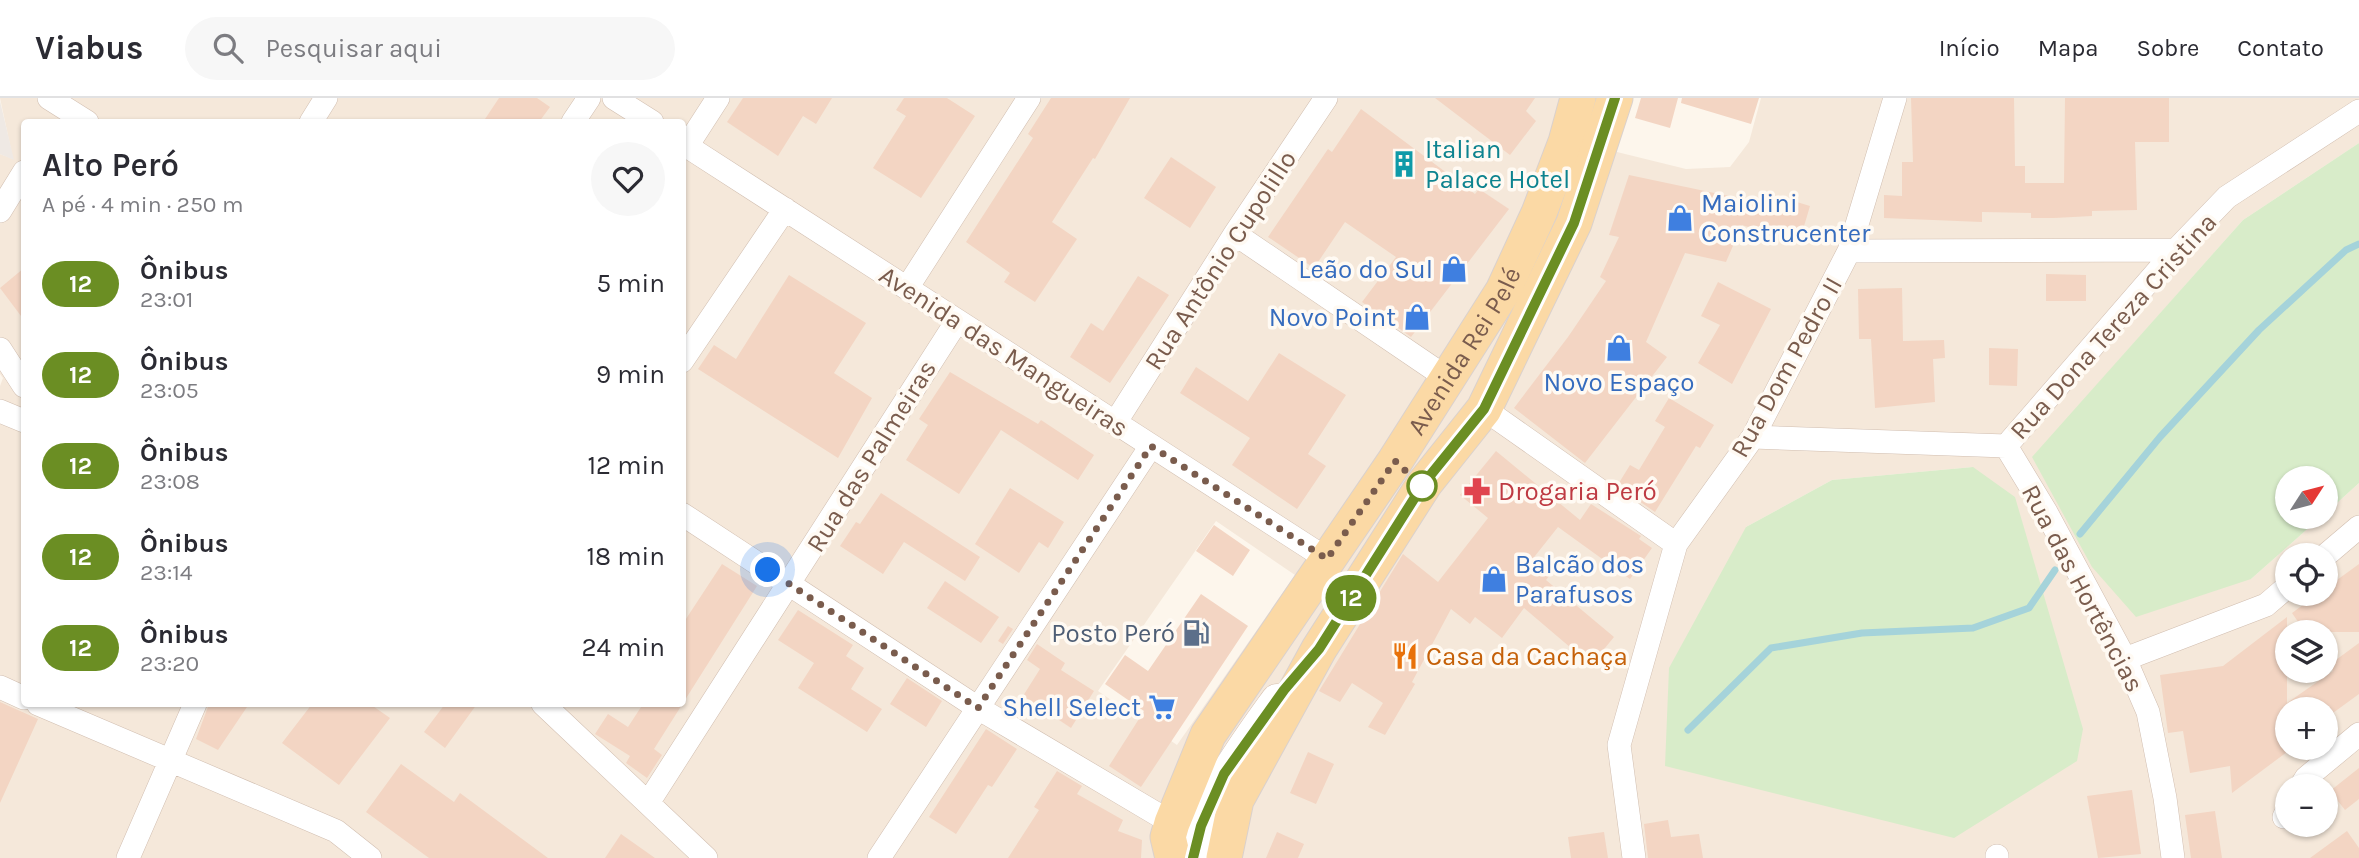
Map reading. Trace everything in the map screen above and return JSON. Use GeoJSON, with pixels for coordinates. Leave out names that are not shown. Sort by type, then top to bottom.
{"type":"FeatureCollection","features":[{"type":"Feature","properties":{"kind":"main road","name":"Avenida Rei Pelé"},"geometry":{"type":"LineString","coordinates":[[1174,847],[1208,735],[1503,291],[1529,236],[1566,142],[1578,98]]}},
{"type":"Feature","properties":{"kind":"main road","name":"Avenida Rei Pelé"},"geometry":{"type":"LineString","coordinates":[[1224,858],[1236,800],[1319,649],[1424,483],[1484,409],[1574,223],[1615,98]]}},
{"type":"Feature","properties":{"kind":"main road"},"geometry":{"type":"LineString","coordinates":[[1174,847],[1201,826],[1224,774],[1284,690],[1319,649]]}},
{"type":"Feature","properties":{"kind":"street"},"geometry":{"type":"LineString","coordinates":[[313,119],[326,98]]}},
{"type":"Feature","properties":{"kind":"street"},"geometry":{"type":"LineString","coordinates":[[575,119],[589,98]]}},
{"type":"Feature","properties":{"kind":"street"},"geometry":{"type":"LineString","coordinates":[[614,98],[647,119]]}},
{"type":"Feature","properties":{"kind":"street"},"geometry":{"type":"LineString","coordinates":[[686,143],[718,98]]}},
{"type":"Feature","properties":{"kind":"street"},"geometry":{"type":"LineString","coordinates":[[907,288],[1029,98]]}},
{"type":"Feature","properties":{"kind":"street","name":"Rua Antônio Cupolillo"},"geometry":{"type":"LineString","coordinates":[[1115,423],[1235,234],[1326,98]]}},
{"type":"Feature","properties":{"kind":"street","name":"Rua Dom Pedro II"},"geometry":{"type":"LineString","coordinates":[[1634,858],[1619,745],[1676,544],[1753,437],[1849,251],[1895,98]]}},
{"type":"Feature","properties":{"kind":"street"},"geometry":{"type":"LineString","coordinates":[[59,106],[82,119]]}},
{"type":"Feature","properties":{"kind":"street","name":"Rua Dona Tereza Cristina"},"geometry":{"type":"LineString","coordinates":[[1753,437],[2006,446],[2176,250],[2227,197],[2359,111]]}},
{"type":"Feature","properties":{"kind":"street","name":"Avenida das Mangueiras"},"geometry":{"type":"LineString","coordinates":[[686,145],[1327,559]]}},
{"type":"Feature","properties":{"kind":"street"},"geometry":{"type":"LineString","coordinates":[[0,211],[21,177]]}},
{"type":"Feature","properties":{"kind":"street"},"geometry":{"type":"LineString","coordinates":[[686,355],[785,209]]}},
{"type":"Feature","properties":{"kind":"street"},"geometry":{"type":"LineString","coordinates":[[1235,234],[1447,378]]}},
{"type":"Feature","properties":{"kind":"street"},"geometry":{"type":"LineString","coordinates":[[1849,251],[2176,250]]}},
{"type":"Feature","properties":{"kind":"street","name":"Rua das Palmeiras"},"geometry":{"type":"LineString","coordinates":[[648,803],[957,321]]}},
{"type":"Feature","properties":{"kind":"street"},"geometry":{"type":"LineString","coordinates":[[0,349],[21,381]]}},
{"type":"Feature","properties":{"kind":"street"},"geometry":{"type":"LineString","coordinates":[[1484,409],[1676,544]]}},
{"type":"Feature","properties":{"kind":"street"},"geometry":{"type":"LineString","coordinates":[[0,411],[21,420]]}},
{"type":"Feature","properties":{"kind":"street"},"geometry":{"type":"LineString","coordinates":[[879,858],[1151,446]]}},
{"type":"Feature","properties":{"kind":"street","name":"Rua das Hortências"},"geometry":{"type":"LineString","coordinates":[[2006,446],[2046,512],[2125,659],[2148,712],[2173,858]]}},
{"type":"Feature","properties":{"kind":"street"},"geometry":{"type":"LineString","coordinates":[[686,517],[978,708],[1174,847]]}},
{"type":"Feature","properties":{"kind":"street"},"geometry":{"type":"LineString","coordinates":[[2338,545],[2359,527]]}},
{"type":"Feature","properties":{"kind":"street"},"geometry":{"type":"LineString","coordinates":[[2125,659],[2266,605],[2275,597]]}},
{"type":"Feature","properties":{"kind":"street"},"geometry":{"type":"LineString","coordinates":[[0,687],[21,697]]}},
{"type":"Feature","properties":{"kind":"street"},"geometry":{"type":"LineString","coordinates":[[45,707],[336,831],[370,858]]}},
{"type":"Feature","properties":{"kind":"street"},"geometry":{"type":"LineString","coordinates":[[128,858],[194,707]]}},
{"type":"Feature","properties":{"kind":"street"},"geometry":{"type":"LineString","coordinates":[[546,707],[706,858]]}},
{"type":"Feature","properties":{"kind":"street"},"geometry":{"type":"LineString","coordinates":[[2311,774],[2359,734]]}},
{"type":"Feature","properties":{"kind":"shaded area"},"geometry":{"type":"Polygon","coordinates":[[[0,98],[1624,98],[1617,129],[1617,152],[1686,169],[1730,167],[1749,142],[1761,98],[2359,98],[2359,143],[2243,220],[2033,457],[2251,579],[2275,558],[2275,606],[2338,606],[2338,543],[2292,543],[2307,529],[2338,529],[2338,502],[2359,483],[2359,858],[0,858],[0,386],[3,378],[0,374],[0,154],[13,159],[0,98]],[[1973,467],[1832,480],[1746,527],[1973,467]],[[1216,521],[1098,691],[1177,745],[1295,575],[1216,521]]]}},
{"type":"Feature","properties":{"kind":"shaded area"},"geometry":{"type":"Polygon","coordinates":[[[0,101],[14,160],[0,154],[0,101]]]}},
{"type":"Feature","properties":{"kind":"green space"},"geometry":{"type":"Polygon","coordinates":[[[2359,143],[2359,483],[2338,502],[2338,466],[2275,466],[2275,529],[2307,529],[2292,543],[2275,543],[2275,558],[2251,579],[2136,617],[2092,567],[2032,457],[2243,220],[2359,143]]]}},
{"type":"Feature","properties":{"kind":"green space"},"geometry":{"type":"Polygon","coordinates":[[[1973,467],[2015,497],[2083,729],[2077,761],[1954,838],[1665,766],[1669,668],[1746,527],[1832,480],[1973,467]]]}},
{"type":"Feature","properties":{"kind":"building"},"geometry":{"type":"Polygon","coordinates":[[[499,98],[537,98],[550,107],[541,119],[485,119],[499,98]]]}},
{"type":"Feature","properties":{"kind":"building"},"geometry":{"type":"Polygon","coordinates":[[[743,98],[832,98],[816,124],[803,116],[778,156],[727,122],[743,98]]]}},
{"type":"Feature","properties":{"kind":"building"},"geometry":{"type":"Polygon","coordinates":[[[904,98],[947,98],[975,116],[921,198],[873,168],[906,116],[896,110],[904,98]]]}},
{"type":"Feature","properties":{"kind":"building"},"geometry":{"type":"Polygon","coordinates":[[[1051,98],[1130,98],[1095,159],[1093,158],[1052,222],[1077,239],[1035,302],[1004,282],[1010,273],[966,242],[1033,138],[1028,134],[1051,98]]]}},
{"type":"Feature","properties":{"kind":"building"},"geometry":{"type":"Polygon","coordinates":[[[1435,98],[1535,98],[1526,111],[1536,121],[1510,155],[1435,98]]]}},
{"type":"Feature","properties":{"kind":"building"},"geometry":{"type":"Polygon","coordinates":[[[1641,98],[1678,98],[1670,128],[1635,118],[1641,98]]]}},
{"type":"Feature","properties":{"kind":"building"},"geometry":{"type":"Polygon","coordinates":[[[1682,98],[1759,98],[1751,124],[1681,103],[1682,98]]]}},
{"type":"Feature","properties":{"kind":"building"},"geometry":{"type":"Polygon","coordinates":[[[1911,98],[2014,98],[2015,166],[2025,166],[2025,183],[2064,183],[2065,98],[2169,98],[2169,142],[2135,142],[2137,210],[2092,211],[2092,216],[2054,218],[2031,218],[2031,213],[1982,212],[1982,222],[1884,218],[1884,195],[1902,196],[1902,162],[1913,162],[1911,98]]]}},
{"type":"Feature","properties":{"kind":"building"},"geometry":{"type":"Polygon","coordinates":[[[1361,109],[1475,194],[1479,189],[1509,209],[1411,337],[1362,302],[1396,257],[1345,222],[1314,268],[1268,237],[1328,149],[1332,152],[1361,109]]]}},
{"type":"Feature","properties":{"kind":"building"},"geometry":{"type":"Polygon","coordinates":[[[1171,157],[1216,187],[1190,228],[1144,198],[1171,157]]]}},
{"type":"Feature","properties":{"kind":"building"},"geometry":{"type":"Polygon","coordinates":[[[1629,175],[1757,202],[1761,191],[1810,206],[1799,243],[1742,225],[1726,262],[1685,253],[1646,342],[1667,357],[1585,463],[1514,408],[1606,281],[1600,277],[1619,237],[1609,235],[1629,175]]]}},
{"type":"Feature","properties":{"kind":"building"},"geometry":{"type":"Polygon","coordinates":[[[21,270],[21,316],[0,288],[21,270]]]}},
{"type":"Feature","properties":{"kind":"building"},"geometry":{"type":"Polygon","coordinates":[[[2046,274],[2086,275],[2086,301],[2046,301],[2046,274]]]}},
{"type":"Feature","properties":{"kind":"building"},"geometry":{"type":"Polygon","coordinates":[[[789,275],[866,323],[834,373],[872,398],[838,458],[698,369],[714,345],[736,359],[789,275]]]}},
{"type":"Feature","properties":{"kind":"building"},"geometry":{"type":"Polygon","coordinates":[[[1138,276],[1169,295],[1110,383],[1070,357],[1091,323],[1103,331],[1138,276]]]}},
{"type":"Feature","properties":{"kind":"building"},"geometry":{"type":"Polygon","coordinates":[[[1718,282],[1771,309],[1732,384],[1698,363],[1720,325],[1701,316],[1718,282]]]}},
{"type":"Feature","properties":{"kind":"building"},"geometry":{"type":"Polygon","coordinates":[[[1902,288],[1903,341],[1944,340],[1945,358],[1933,359],[1935,402],[1875,408],[1871,339],[1859,339],[1858,289],[1902,288]]]}},
{"type":"Feature","properties":{"kind":"building"},"geometry":{"type":"Polygon","coordinates":[[[1989,348],[2018,349],[2017,386],[1989,385],[1989,348]]]}},
{"type":"Feature","properties":{"kind":"building"},"geometry":{"type":"Polygon","coordinates":[[[1279,353],[1346,395],[1308,454],[1326,466],[1297,509],[1232,465],[1250,438],[1180,393],[1196,367],[1248,401],[1279,353]]]}},
{"type":"Feature","properties":{"kind":"building"},"geometry":{"type":"Polygon","coordinates":[[[950,372],[1038,424],[1041,420],[1094,455],[1078,480],[1001,430],[959,494],[906,460],[928,425],[919,419],[950,372]]]}},
{"type":"Feature","properties":{"kind":"building"},"geometry":{"type":"Polygon","coordinates":[[[1669,398],[1714,425],[1700,448],[1696,446],[1655,512],[1617,486],[1630,465],[1639,470],[1665,427],[1655,421],[1669,398]]]}},
{"type":"Feature","properties":{"kind":"building"},"geometry":{"type":"Polygon","coordinates":[[[1496,451],[1580,520],[1591,504],[1641,536],[1639,539],[1652,548],[1630,579],[1558,527],[1531,561],[1550,575],[1546,580],[1614,637],[1591,665],[1524,608],[1502,638],[1475,617],[1470,624],[1451,609],[1412,682],[1415,684],[1385,735],[1368,727],[1383,703],[1352,683],[1340,702],[1319,691],[1403,554],[1438,582],[1488,518],[1460,495],[1496,451]]]}},
{"type":"Feature","properties":{"kind":"building"},"geometry":{"type":"Polygon","coordinates":[[[1010,488],[1064,522],[1048,548],[1039,542],[1019,573],[975,544],[1010,488]]]}},
{"type":"Feature","properties":{"kind":"building"},"geometry":{"type":"Polygon","coordinates":[[[881,493],[980,557],[965,581],[904,542],[883,574],[840,546],[856,522],[860,524],[881,493]]]}},
{"type":"Feature","properties":{"kind":"building"},"geometry":{"type":"Polygon","coordinates":[[[1214,525],[1250,550],[1233,576],[1196,551],[1214,525]]]}},
{"type":"Feature","properties":{"kind":"building"},"geometry":{"type":"Polygon","coordinates":[[[722,564],[757,586],[686,698],[686,619],[722,564]]]}},
{"type":"Feature","properties":{"kind":"building"},"geometry":{"type":"Polygon","coordinates":[[[2359,564],[2359,632],[2338,632],[2338,620],[2297,620],[2292,613],[2301,606],[2338,606],[2338,579],[2359,564]]]}},
{"type":"Feature","properties":{"kind":"building"},"geometry":{"type":"Polygon","coordinates":[[[945,581],[999,617],[981,643],[927,608],[945,581]]]}},
{"type":"Feature","properties":{"kind":"building"},"geometry":{"type":"Polygon","coordinates":[[[1201,594],[1248,626],[1141,787],[1109,766],[1144,711],[1105,684],[1125,655],[1148,671],[1201,594]]]}},
{"type":"Feature","properties":{"kind":"building"},"geometry":{"type":"Polygon","coordinates":[[[798,610],[853,645],[846,656],[864,668],[851,689],[882,709],[867,732],[798,688],[814,663],[778,640],[798,610]]]}},
{"type":"Feature","properties":{"kind":"building"},"geometry":{"type":"Polygon","coordinates":[[[1008,626],[1013,629],[1003,644],[998,641],[1008,626]]]}},
{"type":"Feature","properties":{"kind":"building"},"geometry":{"type":"Polygon","coordinates":[[[2275,626],[2275,683],[2287,683],[2287,697],[2275,697],[2276,760],[2232,793],[2230,766],[2190,773],[2183,731],[2168,733],[2160,675],[2223,666],[2275,626]]]}},
{"type":"Feature","properties":{"kind":"building"},"geometry":{"type":"Polygon","coordinates":[[[2359,643],[2359,694],[2338,709],[2338,697],[2296,697],[2316,683],[2338,683],[2338,658],[2359,643]]]}},
{"type":"Feature","properties":{"kind":"building"},"geometry":{"type":"Polygon","coordinates":[[[1037,644],[1065,663],[1061,670],[1094,691],[1071,728],[1023,696],[1040,669],[1027,660],[1037,644]]]}},
{"type":"Feature","properties":{"kind":"building"},"geometry":{"type":"Polygon","coordinates":[[[907,678],[942,701],[926,727],[890,704],[907,678]]]}},
{"type":"Feature","properties":{"kind":"building"},"geometry":{"type":"Polygon","coordinates":[[[0,702],[38,719],[0,803],[0,702]]]}},
{"type":"Feature","properties":{"kind":"building"},"geometry":{"type":"Polygon","coordinates":[[[208,707],[247,707],[218,750],[196,739],[208,707]]]}},
{"type":"Feature","properties":{"kind":"building"},"geometry":{"type":"Polygon","coordinates":[[[310,707],[374,707],[390,718],[339,785],[282,743],[310,707]]]}},
{"type":"Feature","properties":{"kind":"building"},"geometry":{"type":"Polygon","coordinates":[[[443,707],[475,707],[445,748],[424,732],[443,707]]]}},
{"type":"Feature","properties":{"kind":"building"},"geometry":{"type":"Polygon","coordinates":[[[641,707],[681,707],[654,749],[662,755],[647,778],[626,763],[630,756],[595,734],[608,714],[628,727],[641,707]]]}},
{"type":"Feature","properties":{"kind":"building"},"geometry":{"type":"Polygon","coordinates":[[[986,729],[1017,749],[992,787],[988,785],[956,834],[929,817],[986,729]]]}},
{"type":"Feature","properties":{"kind":"building"},"geometry":{"type":"Polygon","coordinates":[[[1308,752],[1334,764],[1316,804],[1290,793],[1308,752]]]}},
{"type":"Feature","properties":{"kind":"building"},"geometry":{"type":"Polygon","coordinates":[[[401,764],[454,802],[460,793],[548,858],[429,858],[366,812],[401,764]]]}},
{"type":"Feature","properties":{"kind":"building"},"geometry":{"type":"Polygon","coordinates":[[[2359,768],[2359,799],[2345,810],[2338,801],[2338,785],[2359,768]]]}},
{"type":"Feature","properties":{"kind":"building"},"geometry":{"type":"Polygon","coordinates":[[[1057,771],[1082,786],[1077,794],[1123,820],[1118,831],[1142,840],[1141,858],[1008,858],[1039,810],[1034,807],[1057,771]]]}},
{"type":"Feature","properties":{"kind":"building"},"geometry":{"type":"Polygon","coordinates":[[[2132,790],[2141,854],[2098,858],[2087,796],[2132,790]]]}},
{"type":"Feature","properties":{"kind":"building"},"geometry":{"type":"Polygon","coordinates":[[[2215,811],[2222,858],[2191,858],[2185,815],[2215,811]]]}},
{"type":"Feature","properties":{"kind":"building"},"geometry":{"type":"Polygon","coordinates":[[[1668,820],[1671,837],[1699,834],[1703,858],[1648,858],[1644,824],[1668,820]]]}},
{"type":"Feature","properties":{"kind":"building"},"geometry":{"type":"Polygon","coordinates":[[[2347,831],[2359,848],[2359,858],[2310,858],[2347,831]]]}},
{"type":"Feature","properties":{"kind":"building"},"geometry":{"type":"Polygon","coordinates":[[[1277,832],[1304,844],[1298,858],[1266,858],[1277,832]]]}},
{"type":"Feature","properties":{"kind":"building"},"geometry":{"type":"Polygon","coordinates":[[[1604,832],[1608,858],[1571,858],[1568,837],[1604,832]]]}},
{"type":"Feature","properties":{"kind":"building"},"geometry":{"type":"Polygon","coordinates":[[[621,834],[655,858],[605,858],[621,834]]]}},
{"type":"Feature","properties":{"kind":"waterway"},"geometry":{"type":"LineString","coordinates":[[2080,534],[2160,437],[2259,330],[2346,250],[2359,244]]}},
{"type":"Feature","properties":{"kind":"waterway"},"geometry":{"type":"LineString","coordinates":[[1688,730],[1771,648],[1862,633],[1973,628],[2029,608],[2055,570]]}},
{"type":"Feature","properties":{"kind":"bus line","name":"12"},"geometry":{"type":"LineString","coordinates":[[1193,858],[1201,826],[1224,774],[1284,690],[1319,649],[1424,483],[1484,409],[1574,223],[1615,98]]}},
{"type":"Feature","properties":{"kind":"place","name":"Italian Palace Hotel"},"geometry":{"type":"Point","coordinates":[1404,164]}},
{"type":"Feature","properties":{"kind":"place","name":"Maiolini Construcenter"},"geometry":{"type":"Point","coordinates":[1680,218]}},
{"type":"Feature","properties":{"kind":"place","name":"Leão do Sul"},"geometry":{"type":"Point","coordinates":[1454,269]}},
{"type":"Feature","properties":{"kind":"place","name":"Novo Point"},"geometry":{"type":"Point","coordinates":[1417,317]}},
{"type":"Feature","properties":{"kind":"place","name":"Novo Espaço"},"geometry":{"type":"Point","coordinates":[1619,348]}},
{"type":"Feature","properties":{"kind":"place","name":"Drogaria Peró"},"geometry":{"type":"Point","coordinates":[1477,491]}},
{"type":"Feature","properties":{"kind":"place","name":"Balcão dos Parafusos"},"geometry":{"type":"Point","coordinates":[1494,579]}},
{"type":"Feature","properties":{"kind":"place","name":"Posto Peró"},"geometry":{"type":"Point","coordinates":[1196,633]}},
{"type":"Feature","properties":{"kind":"place","name":"Casa da Cachaça"},"geometry":{"type":"Point","coordinates":[1405,656]}},
{"type":"Feature","properties":{"kind":"place","name":"Shell Select"},"geometry":{"type":"Point","coordinates":[1162,707]}},
{"type":"Feature","properties":{"kind":"route"},"geometry":{"type":"LineString","coordinates":[[768,570],[978,708],[1151,446],[1327,559],[1395,461],[1422,486]]}}]}
